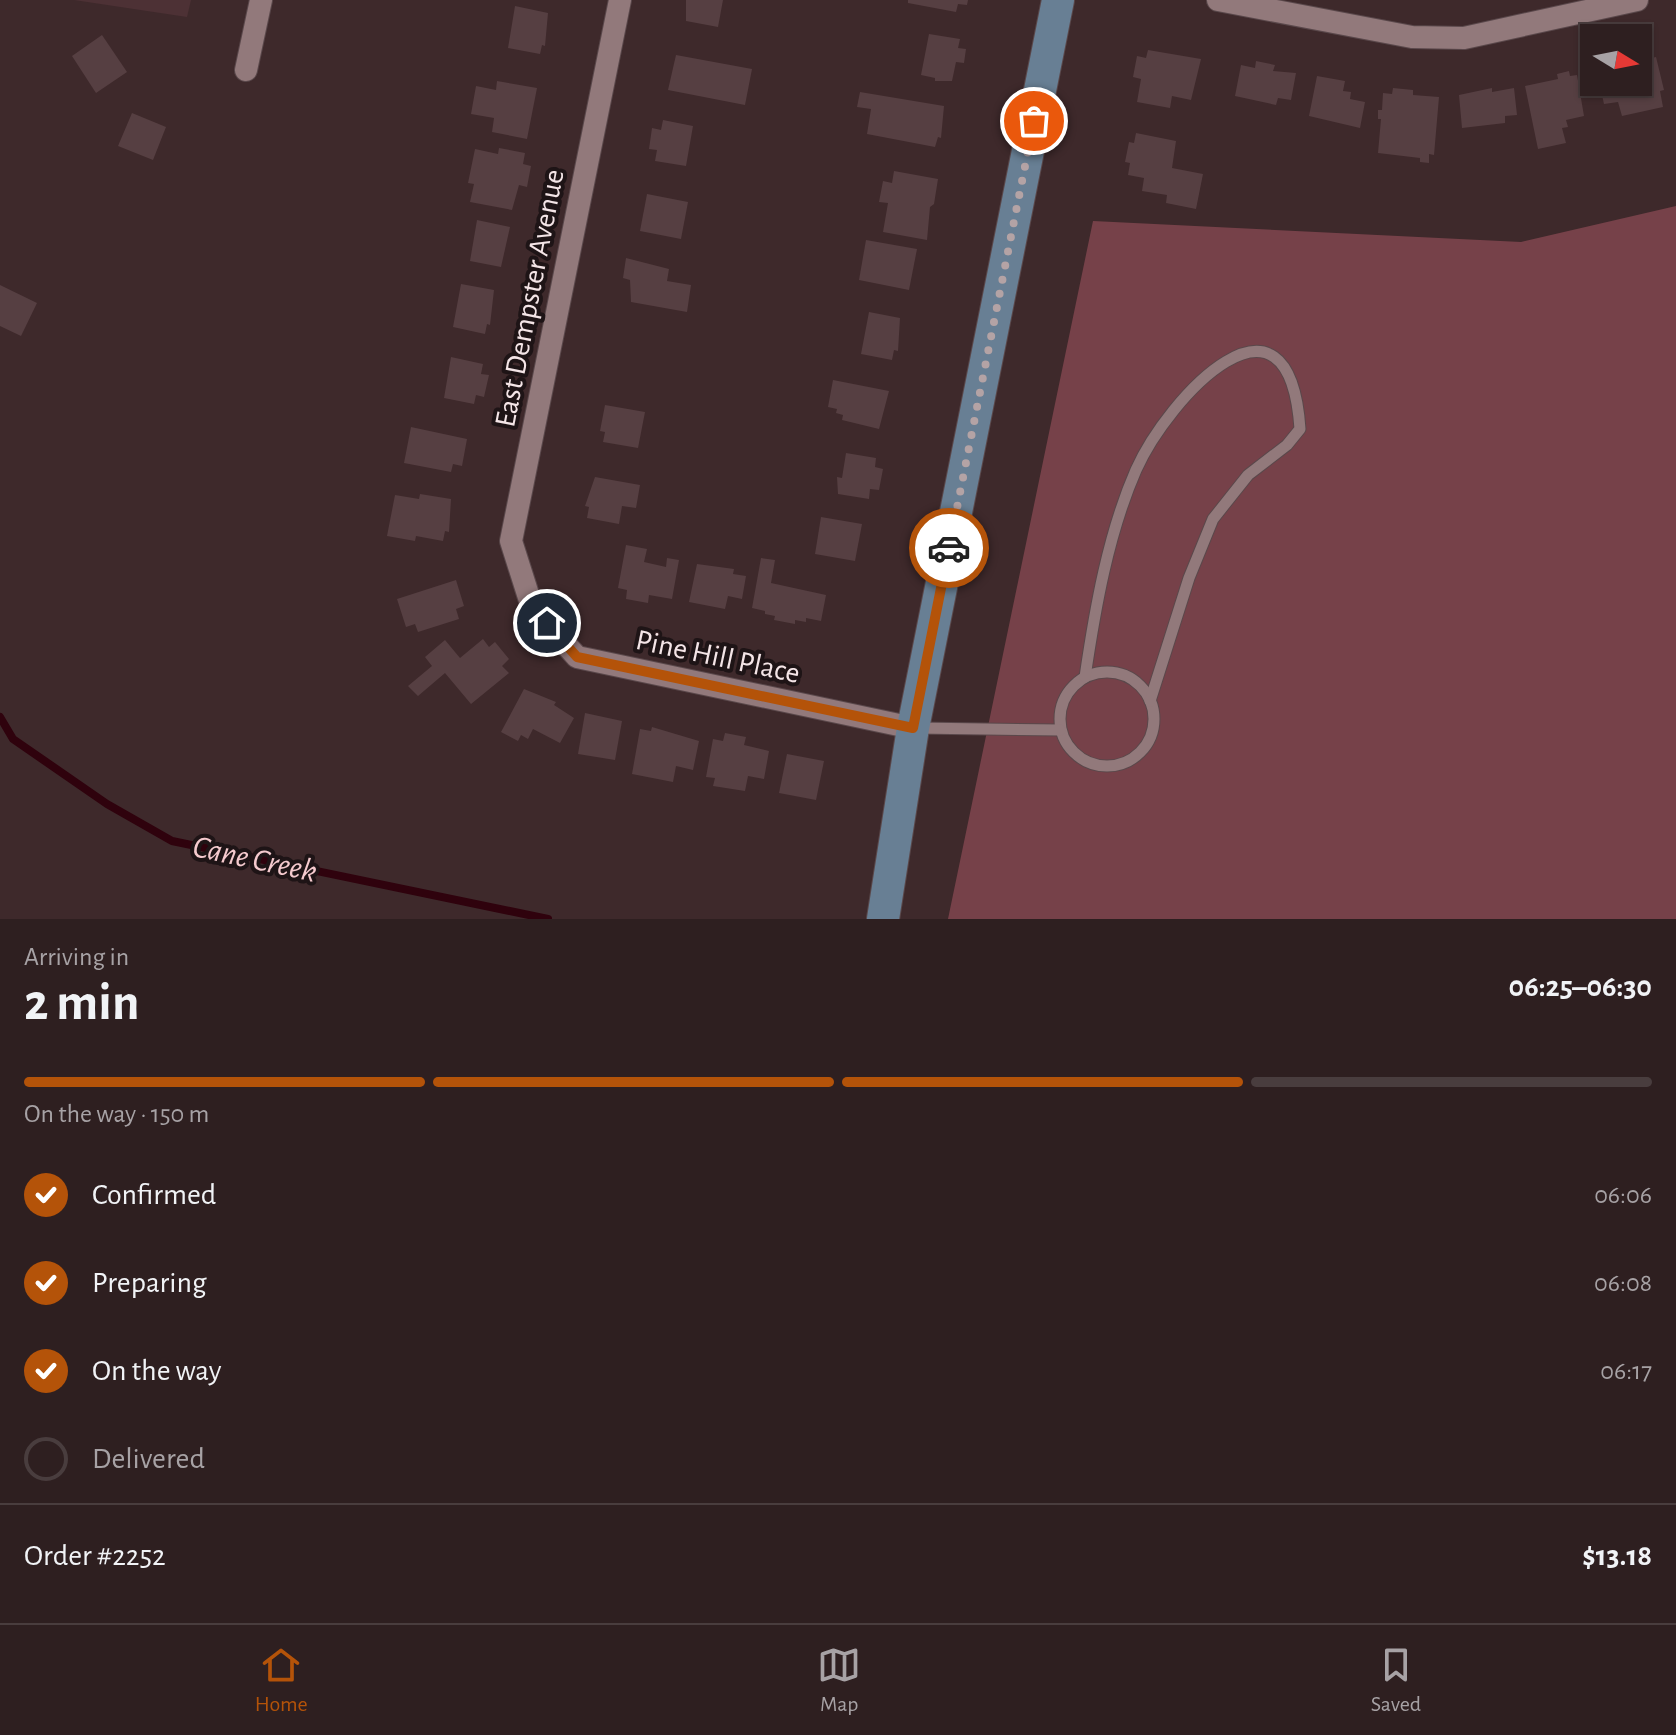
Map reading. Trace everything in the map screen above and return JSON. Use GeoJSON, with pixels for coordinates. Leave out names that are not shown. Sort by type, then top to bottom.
{"type":"FeatureCollection","features":[{"type":"Feature","properties":{"kind":"main road"},"geometry":{"type":"LineString","coordinates":[[883,919],[913,728],[1058,0]]}},
{"type":"Feature","properties":{"kind":"street"},"geometry":{"type":"LineString","coordinates":[[246,70],[261,0]]}},
{"type":"Feature","properties":{"kind":"street","name":"East Dempster Avenue"},"geometry":{"type":"LineString","coordinates":[[532,607],[511,541],[620,0]]}},
{"type":"Feature","properties":{"kind":"street"},"geometry":{"type":"LineString","coordinates":[[1218,0],[1412,37],[1464,38],[1561,8],[1637,0]]}},
{"type":"Feature","properties":{"kind":"street","name":"Pine Hill Place"},"geometry":{"type":"LineString","coordinates":[[532,607],[577,657],[913,728]]}},
{"type":"Feature","properties":{"kind":"lane"},"geometry":{"type":"LineString","coordinates":[[1085,677],[1096,610],[1137,469],[1176,406],[1224,361],[1249,349],[1268,352],[1286,370],[1298,402],[1300,429],[1287,445],[1248,475],[1213,519],[1189,578],[1150,701],[1152,731],[1135,757],[1122,764],[1091,764],[1078,756],[1060,730],[1064,700],[1085,677],[1100,673],[1130,678],[1150,701]]}},
{"type":"Feature","properties":{"kind":"lane"},"geometry":{"type":"LineString","coordinates":[[913,728],[1060,730]]}},
{"type":"Feature","properties":{"kind":"shaded area"},"geometry":{"type":"Polygon","coordinates":[[[74,0],[191,0],[187,17],[74,0]]]}},
{"type":"Feature","properties":{"kind":"shaded area"},"geometry":{"type":"Polygon","coordinates":[[[1676,206],[1676,919],[948,919],[1093,221],[1521,242],[1676,206]]]}},
{"type":"Feature","properties":{"kind":"building"},"geometry":{"type":"Polygon","coordinates":[[[686,0],[723,0],[718,27],[686,21],[686,0]]]}},
{"type":"Feature","properties":{"kind":"building"},"geometry":{"type":"Polygon","coordinates":[[[908,0],[968,0],[967,5],[958,4],[956,12],[908,3],[908,0]]]}},
{"type":"Feature","properties":{"kind":"building"},"geometry":{"type":"Polygon","coordinates":[[[515,6],[548,13],[545,46],[542,45],[540,54],[508,48],[515,6]]]}},
{"type":"Feature","properties":{"kind":"building"},"geometry":{"type":"Polygon","coordinates":[[[929,34],[960,39],[958,48],[966,49],[964,63],[956,62],[952,81],[935,81],[935,78],[921,75],[929,34]]]}},
{"type":"Feature","properties":{"kind":"building"},"geometry":{"type":"Polygon","coordinates":[[[102,35],[127,72],[96,93],[72,56],[102,35]]]}},
{"type":"Feature","properties":{"kind":"building"},"geometry":{"type":"Polygon","coordinates":[[[1148,50],[1201,59],[1191,100],[1172,96],[1170,108],[1137,102],[1141,79],[1133,77],[1137,56],[1146,58],[1148,50]]]}},
{"type":"Feature","properties":{"kind":"building"},"geometry":{"type":"Polygon","coordinates":[[[676,55],[752,69],[745,105],[668,90],[676,55]]]}},
{"type":"Feature","properties":{"kind":"building"},"geometry":{"type":"Polygon","coordinates":[[[1656,57],[1664,90],[1660,91],[1663,107],[1622,116],[1618,102],[1604,104],[1602,96],[1652,96],[1652,58],[1656,57]]]}},
{"type":"Feature","properties":{"kind":"building"},"geometry":{"type":"Polygon","coordinates":[[[1256,61],[1275,65],[1273,71],[1296,73],[1291,100],[1278,98],[1276,105],[1235,96],[1241,65],[1255,68],[1256,61]]]}},
{"type":"Feature","properties":{"kind":"building"},"geometry":{"type":"Polygon","coordinates":[[[1569,71],[1570,76],[1577,75],[1584,116],[1566,120],[1568,127],[1562,128],[1566,143],[1538,149],[1525,86],[1558,79],[1557,74],[1569,71]]]}},
{"type":"Feature","properties":{"kind":"building"},"geometry":{"type":"Polygon","coordinates":[[[1317,76],[1345,81],[1343,91],[1351,92],[1350,99],[1365,102],[1360,128],[1309,116],[1317,76]]]}},
{"type":"Feature","properties":{"kind":"building"},"geometry":{"type":"Polygon","coordinates":[[[497,81],[537,88],[527,139],[492,132],[494,118],[471,114],[476,86],[496,90],[497,81]]]}},
{"type":"Feature","properties":{"kind":"building"},"geometry":{"type":"Polygon","coordinates":[[[1393,88],[1413,90],[1413,95],[1439,97],[1434,155],[1429,154],[1429,163],[1420,162],[1420,158],[1378,153],[1381,119],[1378,119],[1378,110],[1382,110],[1383,93],[1392,94],[1393,88]]]}},
{"type":"Feature","properties":{"kind":"building"},"geometry":{"type":"Polygon","coordinates":[[[1492,88],[1492,92],[1514,88],[1517,115],[1505,116],[1505,123],[1462,128],[1459,95],[1492,88]]]}},
{"type":"Feature","properties":{"kind":"building"},"geometry":{"type":"Polygon","coordinates":[[[860,92],[944,106],[941,138],[938,137],[935,147],[867,134],[871,109],[857,107],[860,92]]]}},
{"type":"Feature","properties":{"kind":"building"},"geometry":{"type":"Polygon","coordinates":[[[132,113],[166,127],[153,160],[118,146],[132,113]]]}},
{"type":"Feature","properties":{"kind":"building"},"geometry":{"type":"Polygon","coordinates":[[[663,120],[693,126],[686,166],[655,161],[657,150],[649,149],[652,128],[661,130],[663,120]]]}},
{"type":"Feature","properties":{"kind":"building"},"geometry":{"type":"Polygon","coordinates":[[[1136,133],[1176,141],[1172,168],[1203,174],[1196,209],[1166,203],[1167,195],[1142,191],[1144,178],[1128,175],[1130,163],[1125,162],[1129,142],[1134,143],[1136,133]]]}},
{"type":"Feature","properties":{"kind":"building"},"geometry":{"type":"Polygon","coordinates":[[[499,148],[525,153],[523,164],[531,166],[527,187],[519,185],[512,210],[470,202],[474,184],[468,183],[475,149],[498,154],[499,148]]]}},
{"type":"Feature","properties":{"kind":"building"},"geometry":{"type":"Polygon","coordinates":[[[894,171],[938,179],[934,204],[930,207],[927,240],[883,232],[888,203],[879,202],[883,181],[892,183],[894,171]]]}},
{"type":"Feature","properties":{"kind":"building"},"geometry":{"type":"Polygon","coordinates":[[[647,194],[688,202],[681,239],[640,231],[647,194]]]}},
{"type":"Feature","properties":{"kind":"building"},"geometry":{"type":"Polygon","coordinates":[[[477,220],[510,227],[501,267],[470,261],[477,220]]]}},
{"type":"Feature","properties":{"kind":"building"},"geometry":{"type":"Polygon","coordinates":[[[866,240],[917,249],[909,290],[859,280],[866,240]]]}},
{"type":"Feature","properties":{"kind":"building"},"geometry":{"type":"Polygon","coordinates":[[[626,258],[669,269],[667,281],[691,285],[687,312],[631,302],[630,280],[623,278],[626,258]]]}},
{"type":"Feature","properties":{"kind":"building"},"geometry":{"type":"Polygon","coordinates":[[[461,284],[494,290],[490,325],[487,324],[485,334],[453,327],[461,284]]]}},
{"type":"Feature","properties":{"kind":"building"},"geometry":{"type":"Polygon","coordinates":[[[0,285],[37,303],[21,336],[0,326],[0,285]]]}},
{"type":"Feature","properties":{"kind":"building"},"geometry":{"type":"Polygon","coordinates":[[[869,312],[900,318],[898,351],[894,350],[892,360],[861,354],[869,312]]]}},
{"type":"Feature","properties":{"kind":"building"},"geometry":{"type":"Polygon","coordinates":[[[451,357],[483,364],[481,374],[489,375],[484,397],[476,395],[474,404],[444,398],[451,357]]]}},
{"type":"Feature","properties":{"kind":"building"},"geometry":{"type":"Polygon","coordinates":[[[833,380],[889,391],[879,429],[842,420],[843,415],[836,413],[837,409],[828,407],[833,380]]]}},
{"type":"Feature","properties":{"kind":"building"},"geometry":{"type":"Polygon","coordinates":[[[605,405],[645,412],[638,448],[603,442],[605,432],[600,431],[605,405]]]}},
{"type":"Feature","properties":{"kind":"building"},"geometry":{"type":"Polygon","coordinates":[[[411,427],[467,439],[462,466],[453,464],[451,472],[404,463],[411,427]]]}},
{"type":"Feature","properties":{"kind":"building"},"geometry":{"type":"Polygon","coordinates":[[[846,453],[876,458],[875,467],[883,469],[879,490],[870,489],[869,499],[838,494],[837,477],[842,478],[846,453]]]}},
{"type":"Feature","properties":{"kind":"building"},"geometry":{"type":"Polygon","coordinates":[[[595,477],[640,485],[636,508],[622,506],[619,524],[587,518],[589,507],[585,506],[595,477]]]}},
{"type":"Feature","properties":{"kind":"building"},"geometry":{"type":"Polygon","coordinates":[[[420,494],[451,499],[449,532],[445,531],[443,541],[416,536],[415,541],[387,536],[395,495],[419,499],[420,494]]]}},
{"type":"Feature","properties":{"kind":"building"},"geometry":{"type":"Polygon","coordinates":[[[821,517],[862,524],[855,561],[815,554],[821,517]]]}},
{"type":"Feature","properties":{"kind":"building"},"geometry":{"type":"Polygon","coordinates":[[[626,545],[647,549],[644,562],[666,567],[667,558],[679,560],[672,599],[649,595],[648,603],[626,599],[627,590],[618,588],[626,545]]]}},
{"type":"Feature","properties":{"kind":"building"},"geometry":{"type":"Polygon","coordinates":[[[761,558],[775,560],[771,583],[826,595],[821,621],[806,618],[806,622],[795,620],[795,624],[774,620],[775,616],[752,608],[761,558]]]}},
{"type":"Feature","properties":{"kind":"building"},"geometry":{"type":"Polygon","coordinates":[[[697,564],[734,569],[733,574],[746,576],[742,599],[728,596],[725,609],[689,602],[697,564]]]}},
{"type":"Feature","properties":{"kind":"building"},"geometry":{"type":"Polygon","coordinates":[[[456,580],[464,606],[456,609],[459,619],[418,632],[415,624],[406,627],[397,599],[456,580]]]}},
{"type":"Feature","properties":{"kind":"building"},"geometry":{"type":"Polygon","coordinates":[[[483,639],[489,647],[495,642],[509,659],[502,666],[509,673],[471,704],[445,673],[418,696],[408,686],[432,666],[425,657],[445,640],[460,658],[483,639]]]}},
{"type":"Feature","properties":{"kind":"building"},"geometry":{"type":"Polygon","coordinates":[[[524,689],[556,702],[554,705],[574,718],[560,743],[533,729],[528,739],[521,735],[518,741],[501,732],[524,689]]]}},
{"type":"Feature","properties":{"kind":"building"},"geometry":{"type":"Polygon","coordinates":[[[585,713],[622,721],[615,760],[578,754],[585,713]]]}},
{"type":"Feature","properties":{"kind":"building"},"geometry":{"type":"Polygon","coordinates":[[[652,727],[699,741],[693,770],[676,766],[673,782],[632,774],[640,729],[651,731],[652,727]]]}},
{"type":"Feature","properties":{"kind":"building"},"geometry":{"type":"Polygon","coordinates":[[[725,733],[746,737],[744,745],[769,751],[764,779],[748,776],[745,791],[713,786],[715,778],[706,777],[713,739],[723,741],[725,733]]]}},
{"type":"Feature","properties":{"kind":"building"},"geometry":{"type":"Polygon","coordinates":[[[787,754],[824,761],[816,800],[779,793],[787,754]]]}},
{"type":"Feature","properties":{"kind":"waterway","name":"Cane Creek"},"geometry":{"type":"LineString","coordinates":[[0,717],[13,739],[107,804],[172,841],[548,919]]}},
{"type":"Feature","properties":{"kind":"way so far"},"geometry":{"type":"LineString","coordinates":[[949,548],[1034,121]]}},
{"type":"Feature","properties":{"kind":"route"},"geometry":{"type":"LineString","coordinates":[[547,623],[577,657],[913,728],[949,548]]}}]}
